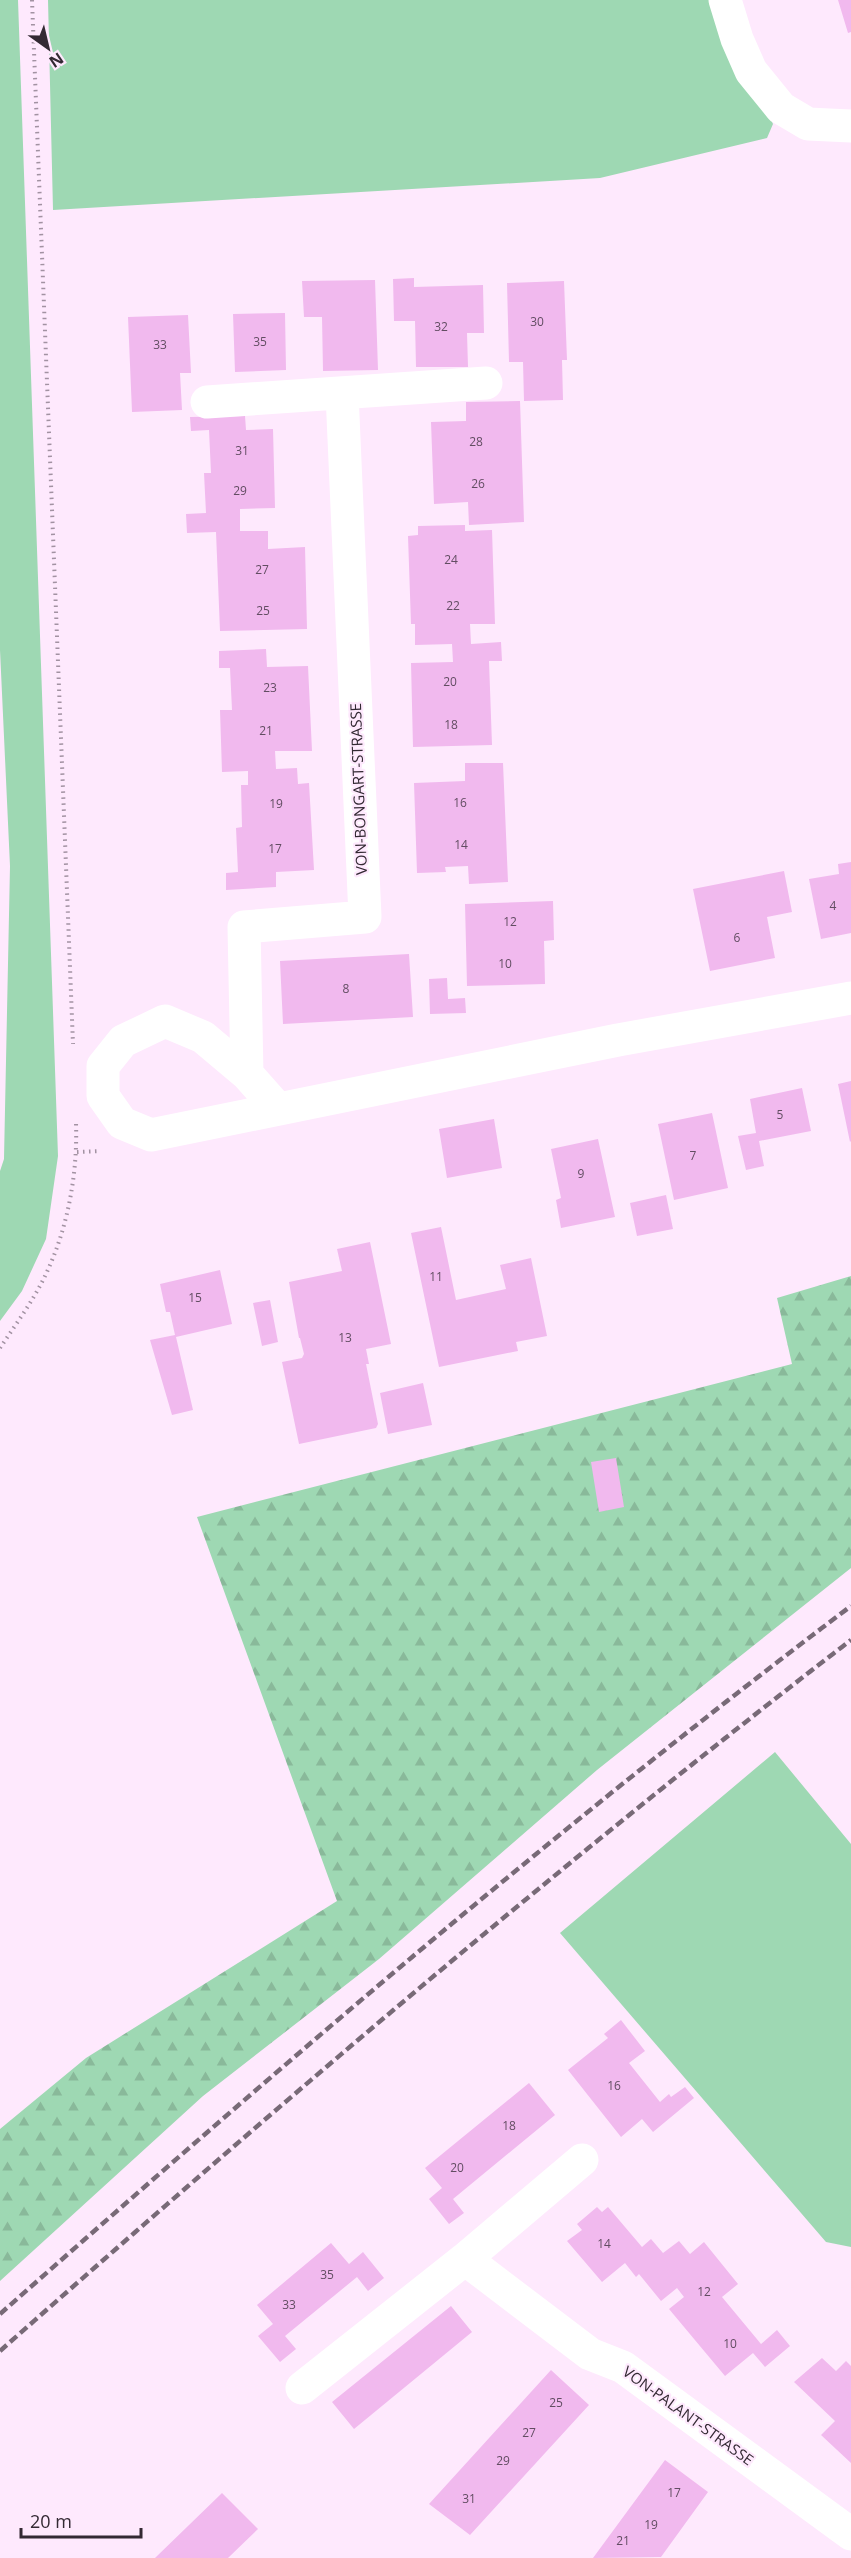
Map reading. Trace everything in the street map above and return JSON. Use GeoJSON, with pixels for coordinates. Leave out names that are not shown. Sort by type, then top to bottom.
{"type":"FeatureCollection","features":[{"type":"Feature","properties":{"kind":"street"},"geometry":{"type":"LineString","coordinates":[[725,0],[737,39],[751,71],[781,108],[808,124],[851,126]]}},
{"type":"Feature","properties":{"kind":"street"},"geometry":{"type":"LineString","coordinates":[[207,402],[486,383]]}},
{"type":"Feature","properties":{"kind":"street","name":"VON-BONGART-STRASSE"},"geometry":{"type":"LineString","coordinates":[[247,1074],[244,927],[365,917],[342,393]]}},
{"type":"Feature","properties":{"kind":"street"},"geometry":{"type":"LineString","coordinates":[[278,1109],[247,1074],[203,1037],[165,1021],[123,1041],[103,1066],[104,1096],[123,1123],[152,1135],[618,1040],[851,998]]}},
{"type":"Feature","properties":{"kind":"street"},"geometry":{"type":"LineString","coordinates":[[302,2388],[465,2259],[582,2160]]}},
{"type":"Feature","properties":{"kind":"street","name":"VON-PALANT-STRASSE"},"geometry":{"type":"LineString","coordinates":[[465,2259],[590,2354],[623,2367],[851,2534]]}},
{"type":"Feature","properties":{"kind":"path"},"geometry":{"type":"LineString","coordinates":[[32,0],[73,1045]]}},
{"type":"Feature","properties":{"kind":"path"},"geometry":{"type":"LineString","coordinates":[[0,1348],[37,1292],[61,1239],[76,1163],[75,1116]]}},
{"type":"Feature","properties":{"kind":"green space"},"geometry":{"type":"Polygon","coordinates":[[[0,0],[18,0],[58,1156],[46,1239],[22,1291],[0,1321],[0,1171],[4,1159],[10,866],[0,650],[0,0]]]}},
{"type":"Feature","properties":{"kind":"green space"},"geometry":{"type":"Polygon","coordinates":[[[48,0],[717,0],[773,124],[767,138],[600,178],[53,210],[48,0]]]}},
{"type":"Feature","properties":{"kind":"green space"},"geometry":{"type":"Polygon","coordinates":[[[851,1276],[851,1568],[597,1770],[379,1959],[203,2096],[0,2281],[0,2129],[86,2058],[337,1901],[197,1517],[792,1364],[777,1298],[851,1276]]]}},
{"type":"Feature","properties":{"kind":"green space"},"geometry":{"type":"Polygon","coordinates":[[[775,1752],[851,1844],[851,2247],[826,2242],[560,1933],[775,1752]]]}},
{"type":"Feature","properties":{"kind":"building"},"geometry":{"type":"Polygon","coordinates":[[[838,0],[851,0],[851,32],[848,33],[838,0]]]}},
{"type":"Feature","properties":{"kind":"building"},"geometry":{"type":"Polygon","coordinates":[[[414,278],[414,287],[483,285],[484,333],[467,333],[468,367],[416,367],[415,321],[394,321],[393,279],[414,278]]]}},
{"type":"Feature","properties":{"kind":"building"},"geometry":{"type":"Polygon","coordinates":[[[375,280],[378,370],[323,371],[322,317],[304,317],[302,281],[375,280]]]}},
{"type":"Feature","properties":{"kind":"building"},"geometry":{"type":"Polygon","coordinates":[[[564,281],[567,360],[562,360],[563,400],[524,401],[523,362],[509,362],[507,283],[564,281]]]}},
{"type":"Feature","properties":{"kind":"building"},"geometry":{"type":"Polygon","coordinates":[[[285,313],[286,370],[235,372],[233,314],[285,313]]]}},
{"type":"Feature","properties":{"kind":"building"},"geometry":{"type":"Polygon","coordinates":[[[188,315],[191,373],[180,373],[182,410],[132,412],[128,317],[188,315]]]}},
{"type":"Feature","properties":{"kind":"building"},"geometry":{"type":"Polygon","coordinates":[[[520,401],[524,522],[469,525],[468,502],[434,504],[431,422],[466,421],[466,402],[520,401]]]}},
{"type":"Feature","properties":{"kind":"building"},"geometry":{"type":"Polygon","coordinates":[[[245,416],[246,430],[273,429],[275,508],[240,509],[240,531],[268,531],[268,549],[305,547],[307,629],[220,631],[216,532],[187,533],[186,514],[206,513],[204,473],[211,473],[209,430],[191,431],[190,417],[245,416]]]}},
{"type":"Feature","properties":{"kind":"building"},"geometry":{"type":"Polygon","coordinates":[[[465,525],[465,531],[492,530],[495,624],[470,624],[471,644],[501,642],[502,661],[489,661],[492,745],[413,747],[411,663],[453,662],[452,644],[415,645],[415,624],[411,624],[408,536],[418,535],[418,526],[465,525]]]}},
{"type":"Feature","properties":{"kind":"building"},"geometry":{"type":"Polygon","coordinates":[[[266,649],[267,667],[308,666],[312,751],[275,751],[276,769],[297,768],[298,784],[309,783],[314,870],[276,872],[276,887],[226,890],[226,873],[238,872],[236,828],[242,827],[241,785],[248,785],[248,771],[222,772],[220,710],[232,710],[230,668],[219,668],[219,651],[266,649]]]}},
{"type":"Feature","properties":{"kind":"building"},"geometry":{"type":"Polygon","coordinates":[[[465,763],[503,763],[508,882],[469,884],[468,866],[445,867],[446,872],[417,873],[414,783],[465,781],[465,763]]]}},
{"type":"Feature","properties":{"kind":"building"},"geometry":{"type":"Polygon","coordinates":[[[851,862],[851,933],[821,939],[809,879],[839,874],[838,864],[851,862]]]}},
{"type":"Feature","properties":{"kind":"building"},"geometry":{"type":"Polygon","coordinates":[[[784,871],[792,912],[767,917],[775,958],[710,971],[693,889],[784,871]]]}},
{"type":"Feature","properties":{"kind":"building"},"geometry":{"type":"Polygon","coordinates":[[[553,901],[554,940],[544,941],[545,984],[467,986],[465,904],[553,901]]]}},
{"type":"Feature","properties":{"kind":"building"},"geometry":{"type":"Polygon","coordinates":[[[409,954],[413,1017],[283,1024],[280,961],[409,954]]]}},
{"type":"Feature","properties":{"kind":"building"},"geometry":{"type":"Polygon","coordinates":[[[447,978],[448,999],[465,998],[466,1013],[430,1014],[429,979],[447,978]]]}},
{"type":"Feature","properties":{"kind":"building"},"geometry":{"type":"Polygon","coordinates":[[[851,1081],[851,1141],[850,1142],[838,1084],[851,1081]]]}},
{"type":"Feature","properties":{"kind":"building"},"geometry":{"type":"Polygon","coordinates":[[[802,1088],[811,1131],[759,1141],[764,1166],[746,1170],[738,1136],[756,1133],[750,1099],[802,1088]]]}},
{"type":"Feature","properties":{"kind":"building"},"geometry":{"type":"Polygon","coordinates":[[[712,1113],[728,1188],[674,1200],[658,1124],[712,1113]]]}},
{"type":"Feature","properties":{"kind":"building"},"geometry":{"type":"Polygon","coordinates":[[[494,1119],[502,1168],[447,1178],[439,1129],[494,1119]]]}},
{"type":"Feature","properties":{"kind":"building"},"geometry":{"type":"Polygon","coordinates":[[[598,1139],[615,1217],[561,1228],[556,1200],[561,1198],[551,1149],[598,1139]]]}},
{"type":"Feature","properties":{"kind":"building"},"geometry":{"type":"Polygon","coordinates":[[[666,1195],[673,1229],[637,1236],[630,1203],[666,1195]]]}},
{"type":"Feature","properties":{"kind":"building"},"geometry":{"type":"Polygon","coordinates":[[[441,1227],[456,1300],[506,1289],[500,1265],[531,1258],[547,1336],[516,1342],[518,1351],[439,1367],[411,1233],[441,1227]]]}},
{"type":"Feature","properties":{"kind":"building"},"geometry":{"type":"Polygon","coordinates":[[[370,1242],[391,1344],[366,1349],[369,1364],[366,1364],[378,1424],[376,1428],[299,1444],[282,1362],[302,1358],[304,1354],[289,1282],[342,1271],[337,1249],[370,1242]]]}},
{"type":"Feature","properties":{"kind":"building"},"geometry":{"type":"Polygon","coordinates":[[[220,1270],[232,1324],[176,1337],[193,1410],[172,1415],[150,1340],[175,1335],[170,1312],[166,1312],[160,1284],[220,1270]]]}},
{"type":"Feature","properties":{"kind":"building"},"geometry":{"type":"Polygon","coordinates":[[[270,1300],[278,1342],[262,1346],[253,1303],[270,1300]]]}},
{"type":"Feature","properties":{"kind":"building"},"geometry":{"type":"Polygon","coordinates":[[[423,1383],[432,1425],[388,1434],[380,1393],[423,1383]]]}},
{"type":"Feature","properties":{"kind":"building"},"geometry":{"type":"Polygon","coordinates":[[[616,1458],[624,1507],[599,1512],[591,1462],[616,1458]]]}},
{"type":"Feature","properties":{"kind":"building"},"geometry":{"type":"Polygon","coordinates":[[[621,2020],[645,2051],[629,2063],[660,2102],[669,2094],[671,2097],[685,2087],[694,2098],[653,2132],[642,2119],[621,2137],[568,2070],[608,2038],[604,2034],[621,2020]]]}},
{"type":"Feature","properties":{"kind":"building"},"geometry":{"type":"Polygon","coordinates":[[[529,2083],[555,2115],[453,2199],[464,2213],[449,2224],[429,2199],[442,2188],[425,2168],[529,2083]]]}},
{"type":"Feature","properties":{"kind":"building"},"geometry":{"type":"Polygon","coordinates":[[[597,2207],[602,2212],[608,2207],[642,2247],[651,2239],[663,2253],[679,2241],[690,2254],[704,2242],[738,2284],[722,2297],[761,2344],[777,2330],[790,2346],[765,2367],[753,2353],[725,2376],[669,2309],[684,2297],[677,2288],[661,2301],[639,2274],[636,2277],[625,2263],[602,2282],[567,2241],[582,2230],[577,2224],[597,2207]]]}},
{"type":"Feature","properties":{"kind":"building"},"geometry":{"type":"Polygon","coordinates":[[[331,2243],[349,2264],[363,2252],[384,2278],[368,2291],[357,2277],[285,2336],[296,2349],[280,2362],[258,2336],[273,2324],[257,2305],[331,2243]]]}},
{"type":"Feature","properties":{"kind":"building"},"geometry":{"type":"Polygon","coordinates":[[[451,2306],[472,2332],[354,2429],[332,2402],[451,2306]]]}},
{"type":"Feature","properties":{"kind":"building"},"geometry":{"type":"Polygon","coordinates":[[[822,2358],[836,2371],[846,2361],[851,2366],[851,2463],[821,2435],[835,2421],[794,2382],[822,2358]]]}},
{"type":"Feature","properties":{"kind":"building"},"geometry":{"type":"Polygon","coordinates":[[[551,2370],[589,2405],[470,2535],[429,2504],[551,2370]]]}},
{"type":"Feature","properties":{"kind":"building"},"geometry":{"type":"Polygon","coordinates":[[[665,2460],[708,2492],[661,2557],[593,2558],[665,2460]]]}},
{"type":"Feature","properties":{"kind":"building"},"geometry":{"type":"Polygon","coordinates":[[[222,2493],[258,2529],[228,2558],[155,2558],[222,2493]]]}},
{"type":"Feature","properties":{"kind":"railway"},"geometry":{"type":"LineString","coordinates":[[0,2314],[418,1952],[632,1776],[851,1606]]}},
{"type":"Feature","properties":{"kind":"railway"},"geometry":{"type":"LineString","coordinates":[[0,2351],[209,2168],[526,1899],[851,1640]]}}]}
